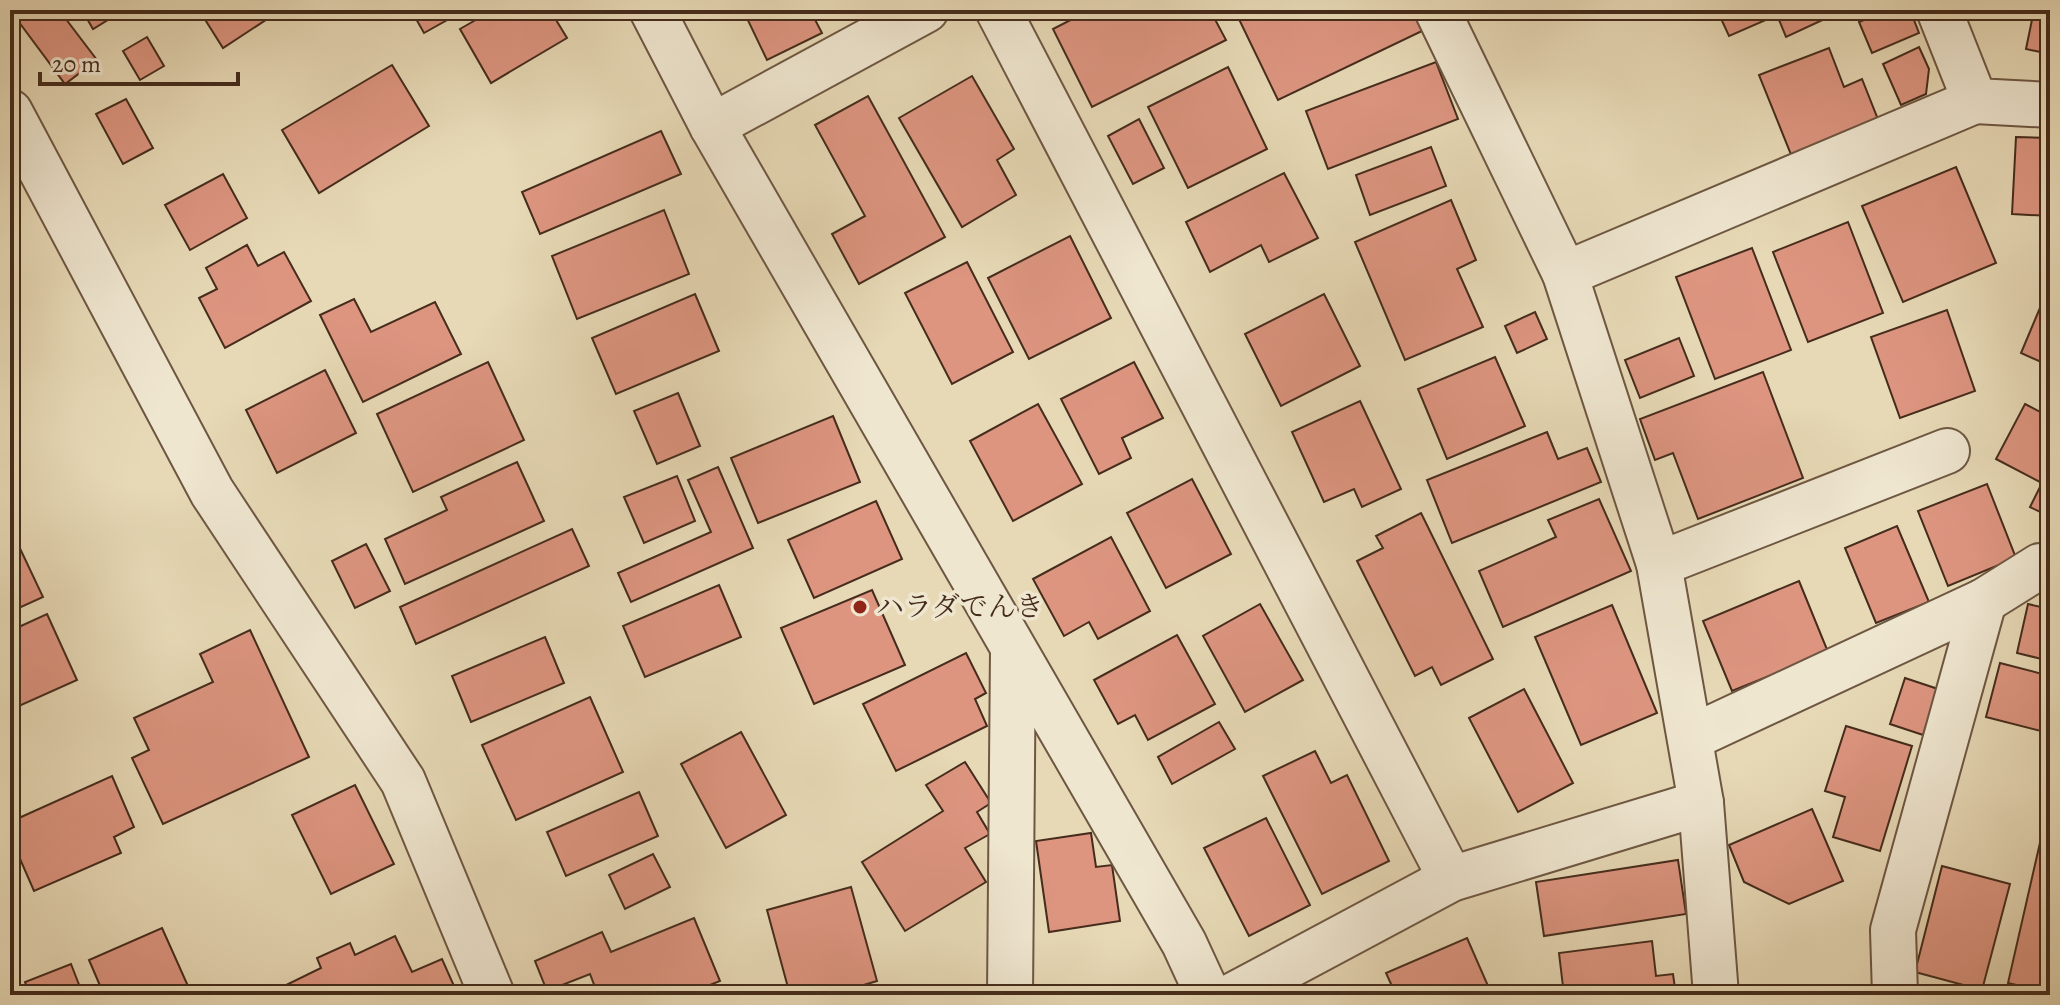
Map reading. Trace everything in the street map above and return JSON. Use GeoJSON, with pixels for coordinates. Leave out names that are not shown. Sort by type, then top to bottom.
{"type":"FeatureCollection","features":[{"type":"Feature","properties":{"kind":"street"},"geometry":{"type":"LineString","coordinates":[[652,10],[712,126],[1184,943],[1208,995]]}},
{"type":"Feature","properties":{"kind":"street"},"geometry":{"type":"LineString","coordinates":[[712,126],[926,10]]}},
{"type":"Feature","properties":{"kind":"street"},"geometry":{"type":"LineString","coordinates":[[998,10],[1451,879]]}},
{"type":"Feature","properties":{"kind":"street"},"geometry":{"type":"LineString","coordinates":[[1437,10],[1565,274],[1659,564],[1701,803],[1716,995]]}},
{"type":"Feature","properties":{"kind":"street"},"geometry":{"type":"LineString","coordinates":[[1939,10],[1975,101]]}},
{"type":"Feature","properties":{"kind":"street"},"geometry":{"type":"LineString","coordinates":[[1565,274],[1975,101],[2050,105]]}},
{"type":"Feature","properties":{"kind":"street"},"geometry":{"type":"LineString","coordinates":[[15,129],[212,492],[403,781],[492,995]]}},
{"type":"Feature","properties":{"kind":"street"},"geometry":{"type":"LineString","coordinates":[[1659,564],[1947,451]]}},
{"type":"Feature","properties":{"kind":"street"},"geometry":{"type":"LineString","coordinates":[[1690,738],[1984,601],[2040,566],[2050,569]]}},
{"type":"Feature","properties":{"kind":"street"},"geometry":{"type":"LineString","coordinates":[[1895,995],[1893,930],[1984,601]]}},
{"type":"Feature","properties":{"kind":"street"},"geometry":{"type":"LineString","coordinates":[[1010,995],[1013,647]]}},
{"type":"Feature","properties":{"kind":"street"},"geometry":{"type":"LineString","coordinates":[[1234,995],[1451,879],[1701,803]]}},
{"type":"Feature","properties":{"kind":"building"},"geometry":{"type":"Polygon","coordinates":[[[10,10],[59,10],[97,60],[65,84],[10,10]]]}},
{"type":"Feature","properties":{"kind":"building"},"geometry":{"type":"Polygon","coordinates":[[[82,10],[124,10],[93,29],[82,10]]]}},
{"type":"Feature","properties":{"kind":"building"},"geometry":{"type":"Polygon","coordinates":[[[199,10],[281,10],[223,48],[199,10]]]}},
{"type":"Feature","properties":{"kind":"building"},"geometry":{"type":"Polygon","coordinates":[[[411,10],[465,10],[424,33],[411,10]]]}},
{"type":"Feature","properties":{"kind":"building"},"geometry":{"type":"Polygon","coordinates":[[[493,10],[550,10],[567,38],[491,83],[460,29],[493,10]]]}},
{"type":"Feature","properties":{"kind":"building"},"geometry":{"type":"Polygon","coordinates":[[[810,10],[822,33],[767,60],[744,12],[810,10]]]}},
{"type":"Feature","properties":{"kind":"building"},"geometry":{"type":"Polygon","coordinates":[[[852,10],[887,10],[857,23],[852,10]]]}},
{"type":"Feature","properties":{"kind":"building"},"geometry":{"type":"Polygon","coordinates":[[[1090,10],[1210,10],[1226,40],[1092,107],[1053,29],[1090,10]]]}},
{"type":"Feature","properties":{"kind":"building"},"geometry":{"type":"Polygon","coordinates":[[[1243,10],[1412,10],[1422,31],[1278,100],[1236,13],[1243,10]]]}},
{"type":"Feature","properties":{"kind":"building"},"geometry":{"type":"Polygon","coordinates":[[[1717,10],[1844,10],[1786,37],[1777,15],[1729,36],[1717,10]]]}},
{"type":"Feature","properties":{"kind":"building"},"geometry":{"type":"Polygon","coordinates":[[[1888,10],[1910,10],[1919,33],[1872,53],[1859,22],[1888,10]]]}},
{"type":"Feature","properties":{"kind":"building"},"geometry":{"type":"Polygon","coordinates":[[[2034,10],[2050,10],[2050,54],[2026,49],[2034,10]]]}},
{"type":"Feature","properties":{"kind":"building"},"geometry":{"type":"Polygon","coordinates":[[[147,37],[164,66],[140,80],[123,51],[147,37]]]}},
{"type":"Feature","properties":{"kind":"building"},"geometry":{"type":"Polygon","coordinates":[[[1919,47],[1929,69],[1926,94],[1901,105],[1883,64],[1919,47]]]}},
{"type":"Feature","properties":{"kind":"building"},"geometry":{"type":"Polygon","coordinates":[[[1829,48],[1844,87],[1862,79],[1879,122],[1792,157],[1759,75],[1829,48]]]}},
{"type":"Feature","properties":{"kind":"building"},"geometry":{"type":"Polygon","coordinates":[[[1436,62],[1458,119],[1328,169],[1306,111],[1436,62]]]}},
{"type":"Feature","properties":{"kind":"building"},"geometry":{"type":"Polygon","coordinates":[[[392,65],[429,126],[319,193],[282,130],[392,65]]]}},
{"type":"Feature","properties":{"kind":"building"},"geometry":{"type":"Polygon","coordinates":[[[1228,67],[1267,149],[1188,188],[1148,107],[1228,67]]]}},
{"type":"Feature","properties":{"kind":"building"},"geometry":{"type":"Polygon","coordinates":[[[972,76],[1014,149],[997,160],[1016,195],[962,227],[899,118],[972,76]]]}},
{"type":"Feature","properties":{"kind":"building"},"geometry":{"type":"Polygon","coordinates":[[[868,96],[945,237],[859,284],[832,234],[865,216],[815,125],[868,96]]]}},
{"type":"Feature","properties":{"kind":"building"},"geometry":{"type":"Polygon","coordinates":[[[126,99],[153,148],[123,164],[96,114],[126,99]]]}},
{"type":"Feature","properties":{"kind":"building"},"geometry":{"type":"Polygon","coordinates":[[[1139,119],[1164,168],[1133,184],[1108,136],[1139,119]]]}},
{"type":"Feature","properties":{"kind":"building"},"geometry":{"type":"Polygon","coordinates":[[[661,131],[681,174],[540,234],[522,192],[661,131]]]}},
{"type":"Feature","properties":{"kind":"building"},"geometry":{"type":"Polygon","coordinates":[[[2016,137],[2050,138],[2050,216],[2012,214],[2016,137]]]}},
{"type":"Feature","properties":{"kind":"building"},"geometry":{"type":"Polygon","coordinates":[[[1431,147],[1446,186],[1370,215],[1356,175],[1431,147]]]}},
{"type":"Feature","properties":{"kind":"building"},"geometry":{"type":"Polygon","coordinates":[[[1956,167],[1996,263],[1903,302],[1862,206],[1956,167]]]}},
{"type":"Feature","properties":{"kind":"building"},"geometry":{"type":"Polygon","coordinates":[[[1284,173],[1318,238],[1269,262],[1261,245],[1210,272],[1186,222],[1284,173]]]}},
{"type":"Feature","properties":{"kind":"building"},"geometry":{"type":"Polygon","coordinates":[[[223,174],[247,218],[190,250],[165,205],[223,174]]]}},
{"type":"Feature","properties":{"kind":"building"},"geometry":{"type":"Polygon","coordinates":[[[1451,200],[1476,260],[1457,269],[1483,327],[1405,360],[1355,242],[1451,200]]]}},
{"type":"Feature","properties":{"kind":"building"},"geometry":{"type":"Polygon","coordinates":[[[664,210],[689,274],[577,319],[552,256],[664,210]]]}},
{"type":"Feature","properties":{"kind":"building"},"geometry":{"type":"Polygon","coordinates":[[[1848,222],[1883,313],[1808,342],[1773,252],[1848,222]]]}},
{"type":"Feature","properties":{"kind":"building"},"geometry":{"type":"Polygon","coordinates":[[[1070,236],[1111,318],[1029,359],[988,278],[1070,236]]]}},
{"type":"Feature","properties":{"kind":"building"},"geometry":{"type":"Polygon","coordinates":[[[247,245],[258,266],[284,252],[311,301],[225,348],[199,298],[217,289],[206,268],[247,245]]]}},
{"type":"Feature","properties":{"kind":"building"},"geometry":{"type":"Polygon","coordinates":[[[1752,248],[1791,350],[1715,379],[1676,277],[1752,248]]]}},
{"type":"Feature","properties":{"kind":"building"},"geometry":{"type":"Polygon","coordinates":[[[967,262],[1013,352],[952,384],[905,293],[967,262]]]}},
{"type":"Feature","properties":{"kind":"building"},"geometry":{"type":"Polygon","coordinates":[[[2050,284],[2050,366],[2021,353],[2050,284]]]}},
{"type":"Feature","properties":{"kind":"building"},"geometry":{"type":"Polygon","coordinates":[[[695,294],[719,351],[616,394],[592,338],[695,294]]]}},
{"type":"Feature","properties":{"kind":"building"},"geometry":{"type":"Polygon","coordinates":[[[1324,294],[1360,366],[1281,406],[1245,334],[1324,294]]]}},
{"type":"Feature","properties":{"kind":"building"},"geometry":{"type":"Polygon","coordinates":[[[354,299],[371,332],[435,302],[461,354],[363,402],[320,315],[354,299]]]}},
{"type":"Feature","properties":{"kind":"building"},"geometry":{"type":"Polygon","coordinates":[[[1947,310],[1975,391],[1900,418],[1871,337],[1947,310]]]}},
{"type":"Feature","properties":{"kind":"building"},"geometry":{"type":"Polygon","coordinates":[[[1535,312],[1547,339],[1517,353],[1505,326],[1535,312]]]}},
{"type":"Feature","properties":{"kind":"building"},"geometry":{"type":"Polygon","coordinates":[[[1679,338],[1694,376],[1640,398],[1625,360],[1679,338]]]}},
{"type":"Feature","properties":{"kind":"building"},"geometry":{"type":"Polygon","coordinates":[[[1495,357],[1525,426],[1447,459],[1418,389],[1495,357]]]}},
{"type":"Feature","properties":{"kind":"building"},"geometry":{"type":"Polygon","coordinates":[[[488,362],[524,440],[413,492],[377,414],[488,362]]]}},
{"type":"Feature","properties":{"kind":"building"},"geometry":{"type":"Polygon","coordinates":[[[1134,362],[1163,418],[1122,438],[1131,458],[1099,474],[1061,399],[1134,362]]]}},
{"type":"Feature","properties":{"kind":"building"},"geometry":{"type":"Polygon","coordinates":[[[325,370],[356,433],[277,473],[246,410],[325,370]]]}},
{"type":"Feature","properties":{"kind":"building"},"geometry":{"type":"Polygon","coordinates":[[[1763,372],[1803,478],[1698,519],[1673,453],[1655,460],[1640,419],[1763,372]]]}},
{"type":"Feature","properties":{"kind":"building"},"geometry":{"type":"Polygon","coordinates":[[[678,393],[700,446],[657,464],[634,411],[678,393]]]}},
{"type":"Feature","properties":{"kind":"building"},"geometry":{"type":"Polygon","coordinates":[[[1360,401],[1401,489],[1362,507],[1354,489],[1324,502],[1292,432],[1360,401]]]}},
{"type":"Feature","properties":{"kind":"building"},"geometry":{"type":"Polygon","coordinates":[[[1038,404],[1082,484],[1013,521],[970,441],[1038,404]]]}},
{"type":"Feature","properties":{"kind":"building"},"geometry":{"type":"Polygon","coordinates":[[[2025,404],[2050,417],[2050,517],[2030,507],[2042,483],[1996,459],[2025,404]]]}},
{"type":"Feature","properties":{"kind":"building"},"geometry":{"type":"Polygon","coordinates":[[[833,416],[860,482],[758,523],[731,458],[833,416]]]}},
{"type":"Feature","properties":{"kind":"building"},"geometry":{"type":"Polygon","coordinates":[[[1547,432],[1558,459],[1587,448],[1601,482],[1452,543],[1427,480],[1547,432]]]}},
{"type":"Feature","properties":{"kind":"building"},"geometry":{"type":"Polygon","coordinates":[[[517,462],[544,521],[405,584],[385,539],[447,510],[441,497],[517,462]]]}},
{"type":"Feature","properties":{"kind":"building"},"geometry":{"type":"Polygon","coordinates":[[[718,467],[753,548],[631,602],[618,573],[711,532],[688,480],[718,467]]]}},
{"type":"Feature","properties":{"kind":"building"},"geometry":{"type":"Polygon","coordinates":[[[677,476],[695,521],[644,543],[624,497],[677,476]]]}},
{"type":"Feature","properties":{"kind":"building"},"geometry":{"type":"Polygon","coordinates":[[[1192,479],[1231,554],[1166,588],[1127,513],[1192,479]]]}},
{"type":"Feature","properties":{"kind":"building"},"geometry":{"type":"Polygon","coordinates":[[[1987,484],[2016,558],[1948,586],[1918,511],[1987,484]]]}},
{"type":"Feature","properties":{"kind":"building"},"geometry":{"type":"Polygon","coordinates":[[[1599,499],[1631,571],[1503,627],[1479,571],[1556,537],[1548,520],[1599,499]]]}},
{"type":"Feature","properties":{"kind":"building"},"geometry":{"type":"Polygon","coordinates":[[[876,501],[902,559],[814,598],[788,540],[876,501]]]}},
{"type":"Feature","properties":{"kind":"building"},"geometry":{"type":"Polygon","coordinates":[[[1421,513],[1493,659],[1441,685],[1432,667],[1415,676],[1357,561],[1383,548],[1376,536],[1421,513]]]}},
{"type":"Feature","properties":{"kind":"building"},"geometry":{"type":"Polygon","coordinates":[[[1897,526],[1929,602],[1876,623],[1845,548],[1897,526]]]}},
{"type":"Feature","properties":{"kind":"building"},"geometry":{"type":"Polygon","coordinates":[[[572,529],[589,566],[416,644],[400,607],[572,529]]]}},
{"type":"Feature","properties":{"kind":"building"},"geometry":{"type":"Polygon","coordinates":[[[1111,537],[1150,611],[1098,639],[1089,622],[1064,636],[1033,579],[1111,537]]]}},
{"type":"Feature","properties":{"kind":"building"},"geometry":{"type":"Polygon","coordinates":[[[16,540],[43,597],[10,612],[10,543],[16,540]]]}},
{"type":"Feature","properties":{"kind":"building"},"geometry":{"type":"Polygon","coordinates":[[[366,544],[390,591],[355,608],[332,561],[366,544]]]}},
{"type":"Feature","properties":{"kind":"building"},"geometry":{"type":"Polygon","coordinates":[[[1799,581],[1828,652],[1732,691],[1703,621],[1799,581]]]}},
{"type":"Feature","properties":{"kind":"building"},"geometry":{"type":"Polygon","coordinates":[[[719,585],[741,637],[645,677],[623,626],[719,585]]]}},
{"type":"Feature","properties":{"kind":"building"},"geometry":{"type":"Polygon","coordinates":[[[872,590],[905,665],[814,704],[781,628],[872,590]]]}},
{"type":"Feature","properties":{"kind":"building"},"geometry":{"type":"Polygon","coordinates":[[[1260,604],[1303,680],[1245,712],[1203,636],[1260,604]]]}},
{"type":"Feature","properties":{"kind":"building"},"geometry":{"type":"Polygon","coordinates":[[[2028,604],[2050,609],[2050,661],[2017,653],[2028,604]]]}},
{"type":"Feature","properties":{"kind":"building"},"geometry":{"type":"Polygon","coordinates":[[[1612,605],[1657,713],[1581,745],[1535,637],[1612,605]]]}},
{"type":"Feature","properties":{"kind":"building"},"geometry":{"type":"Polygon","coordinates":[[[47,614],[77,680],[10,710],[10,631],[47,614]]]}},
{"type":"Feature","properties":{"kind":"building"},"geometry":{"type":"Polygon","coordinates":[[[250,630],[309,757],[163,824],[132,758],[149,750],[134,718],[213,682],[200,654],[250,630]]]}},
{"type":"Feature","properties":{"kind":"building"},"geometry":{"type":"Polygon","coordinates":[[[1177,635],[1215,704],[1148,740],[1135,715],[1118,724],[1094,680],[1177,635]]]}},
{"type":"Feature","properties":{"kind":"building"},"geometry":{"type":"Polygon","coordinates":[[[545,637],[564,683],[471,722],[452,676],[545,637]]]}},
{"type":"Feature","properties":{"kind":"building"},"geometry":{"type":"Polygon","coordinates":[[[966,653],[986,693],[975,699],[987,726],[896,771],[863,704],[966,653]]]}},
{"type":"Feature","properties":{"kind":"building"},"geometry":{"type":"Polygon","coordinates":[[[2000,663],[2050,676],[2049,733],[1986,717],[2000,663]]]}},
{"type":"Feature","properties":{"kind":"building"},"geometry":{"type":"Polygon","coordinates":[[[1905,678],[1938,689],[1923,735],[1890,724],[1905,678]]]}},
{"type":"Feature","properties":{"kind":"building"},"geometry":{"type":"Polygon","coordinates":[[[1524,689],[1573,783],[1518,812],[1469,718],[1524,689]]]}},
{"type":"Feature","properties":{"kind":"building"},"geometry":{"type":"Polygon","coordinates":[[[590,697],[623,772],[516,820],[482,745],[590,697]]]}},
{"type":"Feature","properties":{"kind":"building"},"geometry":{"type":"Polygon","coordinates":[[[1219,722],[1235,749],[1172,784],[1158,757],[1219,722]]]}},
{"type":"Feature","properties":{"kind":"building"},"geometry":{"type":"Polygon","coordinates":[[[1846,726],[1912,746],[1880,851],[1833,837],[1845,797],[1825,791],[1846,726]]]}},
{"type":"Feature","properties":{"kind":"building"},"geometry":{"type":"Polygon","coordinates":[[[741,732],[786,815],[726,848],[681,764],[741,732]]]}},
{"type":"Feature","properties":{"kind":"building"},"geometry":{"type":"Polygon","coordinates":[[[1315,751],[1331,783],[1347,775],[1389,861],[1322,894],[1263,776],[1315,751]]]}},
{"type":"Feature","properties":{"kind":"building"},"geometry":{"type":"Polygon","coordinates":[[[965,762],[991,803],[977,812],[990,834],[965,848],[986,882],[905,931],[862,862],[943,811],[926,785],[965,762]]]}},
{"type":"Feature","properties":{"kind":"building"},"geometry":{"type":"Polygon","coordinates":[[[112,776],[134,827],[114,837],[121,853],[34,891],[17,852],[10,856],[10,822],[112,776]]]}},
{"type":"Feature","properties":{"kind":"building"},"geometry":{"type":"Polygon","coordinates":[[[355,785],[394,864],[331,894],[292,815],[355,785]]]}},
{"type":"Feature","properties":{"kind":"building"},"geometry":{"type":"Polygon","coordinates":[[[639,792],[658,836],[566,876],[547,832],[639,792]]]}},
{"type":"Feature","properties":{"kind":"building"},"geometry":{"type":"Polygon","coordinates":[[[2050,799],[2050,993],[2008,983],[2050,799]]]}},
{"type":"Feature","properties":{"kind":"building"},"geometry":{"type":"Polygon","coordinates":[[[1812,809],[1843,881],[1789,904],[1744,882],[1729,845],[1812,809]]]}},
{"type":"Feature","properties":{"kind":"building"},"geometry":{"type":"Polygon","coordinates":[[[1266,818],[1310,905],[1249,936],[1204,848],[1266,818]]]}},
{"type":"Feature","properties":{"kind":"building"},"geometry":{"type":"Polygon","coordinates":[[[1091,833],[1096,867],[1112,865],[1120,921],[1049,932],[1036,841],[1091,833]]]}},
{"type":"Feature","properties":{"kind":"building"},"geometry":{"type":"Polygon","coordinates":[[[653,854],[670,887],[625,909],[609,875],[653,854]]]}},
{"type":"Feature","properties":{"kind":"building"},"geometry":{"type":"Polygon","coordinates":[[[1678,860],[1686,914],[1544,936],[1536,882],[1678,860]]]}},
{"type":"Feature","properties":{"kind":"building"},"geometry":{"type":"Polygon","coordinates":[[[1942,866],[2010,884],[1982,990],[1915,972],[1942,866]]]}},
{"type":"Feature","properties":{"kind":"building"},"geometry":{"type":"Polygon","coordinates":[[[851,887],[877,981],[830,995],[790,995],[767,910],[851,887]]]}},
{"type":"Feature","properties":{"kind":"building"},"geometry":{"type":"Polygon","coordinates":[[[694,918],[720,981],[685,995],[598,995],[590,974],[547,991],[535,961],[602,932],[611,952],[694,918]]]}},
{"type":"Feature","properties":{"kind":"building"},"geometry":{"type":"Polygon","coordinates":[[[162,928],[192,995],[104,995],[89,960],[162,928]]]}},
{"type":"Feature","properties":{"kind":"building"},"geometry":{"type":"Polygon","coordinates":[[[395,936],[412,972],[442,959],[458,995],[283,995],[280,988],[321,968],[317,958],[350,943],[355,955],[395,936]]]}},
{"type":"Feature","properties":{"kind":"building"},"geometry":{"type":"Polygon","coordinates":[[[1467,938],[1492,995],[1396,995],[1386,973],[1467,938]]]}},
{"type":"Feature","properties":{"kind":"building"},"geometry":{"type":"Polygon","coordinates":[[[1652,941],[1656,976],[1673,974],[1676,995],[1564,995],[1559,953],[1652,941]]]}},
{"type":"Feature","properties":{"kind":"building"},"geometry":{"type":"Polygon","coordinates":[[[71,964],[83,995],[30,995],[25,982],[71,964]]]}},
{"type":"Feature","properties":{"kind":"place","name":"ハラダでんき"},"geometry":{"type":"Point","coordinates":[860,607]}}]}
